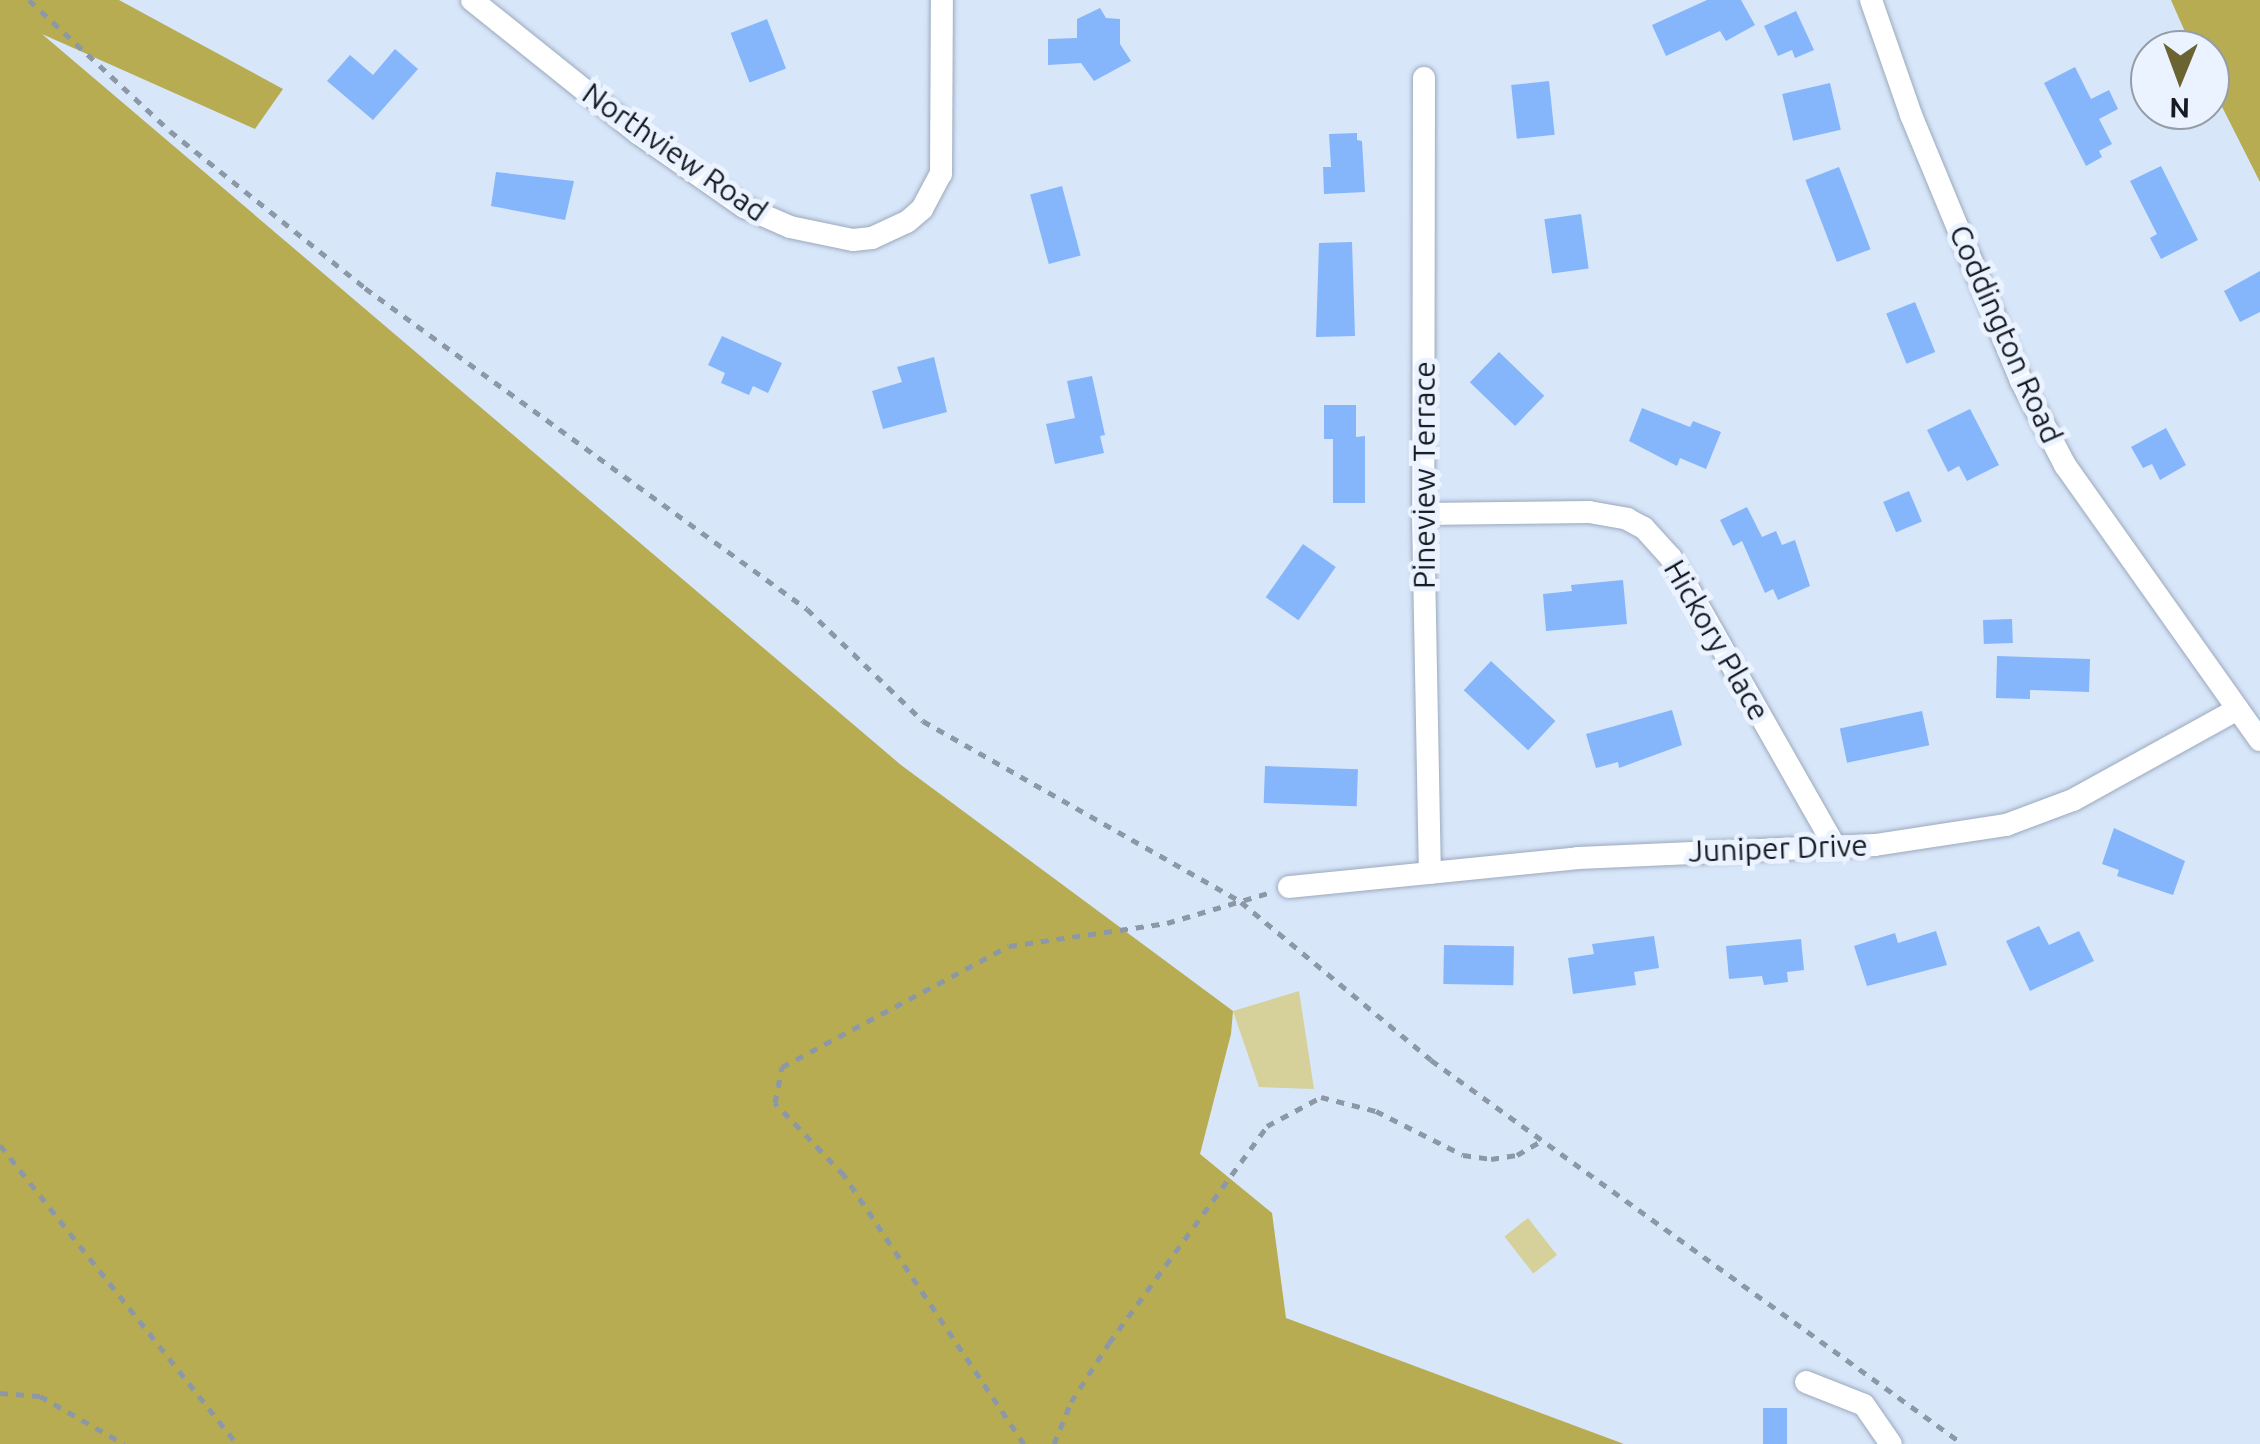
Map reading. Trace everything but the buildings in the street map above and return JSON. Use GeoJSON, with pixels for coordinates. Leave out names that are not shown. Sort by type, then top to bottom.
{"type":"FeatureCollection","features":[{"type":"Feature","properties":{"kind":"street","name":"Northview Road"},"geometry":{"type":"LineString","coordinates":[[472,0],[638,133],[744,207],[790,228],[853,240],[872,238],[908,222],[922,209],[941,174],[942,0]]}},
{"type":"Feature","properties":{"kind":"street","name":"Coddington Road"},"geometry":{"type":"LineString","coordinates":[[1871,0],[1912,115],[1984,292],[2021,380],[2056,448],[2260,740]]}},
{"type":"Feature","properties":{"kind":"street","name":"Pineview Terrace"},"geometry":{"type":"LineString","coordinates":[[1424,78],[1423,514],[1430,872]]}},
{"type":"Feature","properties":{"kind":"street","name":"Hickory Place"},"geometry":{"type":"LineString","coordinates":[[1423,514],[1589,512],[1627,519],[1644,528],[1671,558],[1836,847]]}},
{"type":"Feature","properties":{"kind":"street","name":"Juniper Drive"},"geometry":{"type":"LineString","coordinates":[[1289,886],[1597,857],[1836,847],[1952,835],[2048,811],[2238,709]]}},
{"type":"Feature","properties":{"kind":"street"},"geometry":{"type":"LineString","coordinates":[[1806,1382],[1864,1405],[1891,1444]]}},
{"type":"Feature","properties":{"kind":"path"},"geometry":{"type":"LineString","coordinates":[[29,0],[170,131],[365,288],[807,609],[923,721],[1241,902],[1431,1060],[1963,1444]]}},
{"type":"Feature","properties":{"kind":"path"},"geometry":{"type":"LineString","coordinates":[[1024,1444],[844,1175],[775,1103],[782,1067],[1009,946],[1167,922],[1289,886]]}},
{"type":"Feature","properties":{"kind":"path"},"geometry":{"type":"LineString","coordinates":[[1054,1444],[1071,1402],[1100,1358],[1267,1126],[1321,1097],[1376,1111],[1463,1154],[1491,1159],[1517,1155],[1541,1141]]}},
{"type":"Feature","properties":{"kind":"path"},"geometry":{"type":"LineString","coordinates":[[0,1145],[237,1444]]}},
{"type":"Feature","properties":{"kind":"path"},"geometry":{"type":"LineString","coordinates":[[0,1393],[40,1396],[124,1444]]}},
{"type":"Feature","properties":{"kind":"shaded area"},"geometry":{"type":"Polygon","coordinates":[[[0,0],[119,0],[283,89],[255,129],[42,34],[901,765],[1233,1011],[1231,1034],[1200,1154],[1272,1213],[1286,1318],[1624,1444],[0,1444],[0,0]]]}},
{"type":"Feature","properties":{"kind":"shaded area"},"geometry":{"type":"Polygon","coordinates":[[[2171,0],[2260,0],[2260,182],[2230,123],[2230,30],[2184,30],[2171,0]]]}},
{"type":"Feature","properties":{"kind":"shaded area"},"geometry":{"type":"Polygon","coordinates":[[[1299,991],[1314,1089],[1259,1087],[1233,1011],[1299,991]]]}},
{"type":"Feature","properties":{"kind":"shaded area"},"geometry":{"type":"Polygon","coordinates":[[[1528,1218],[1557,1255],[1533,1274],[1504,1236],[1528,1218]]]}}]}
